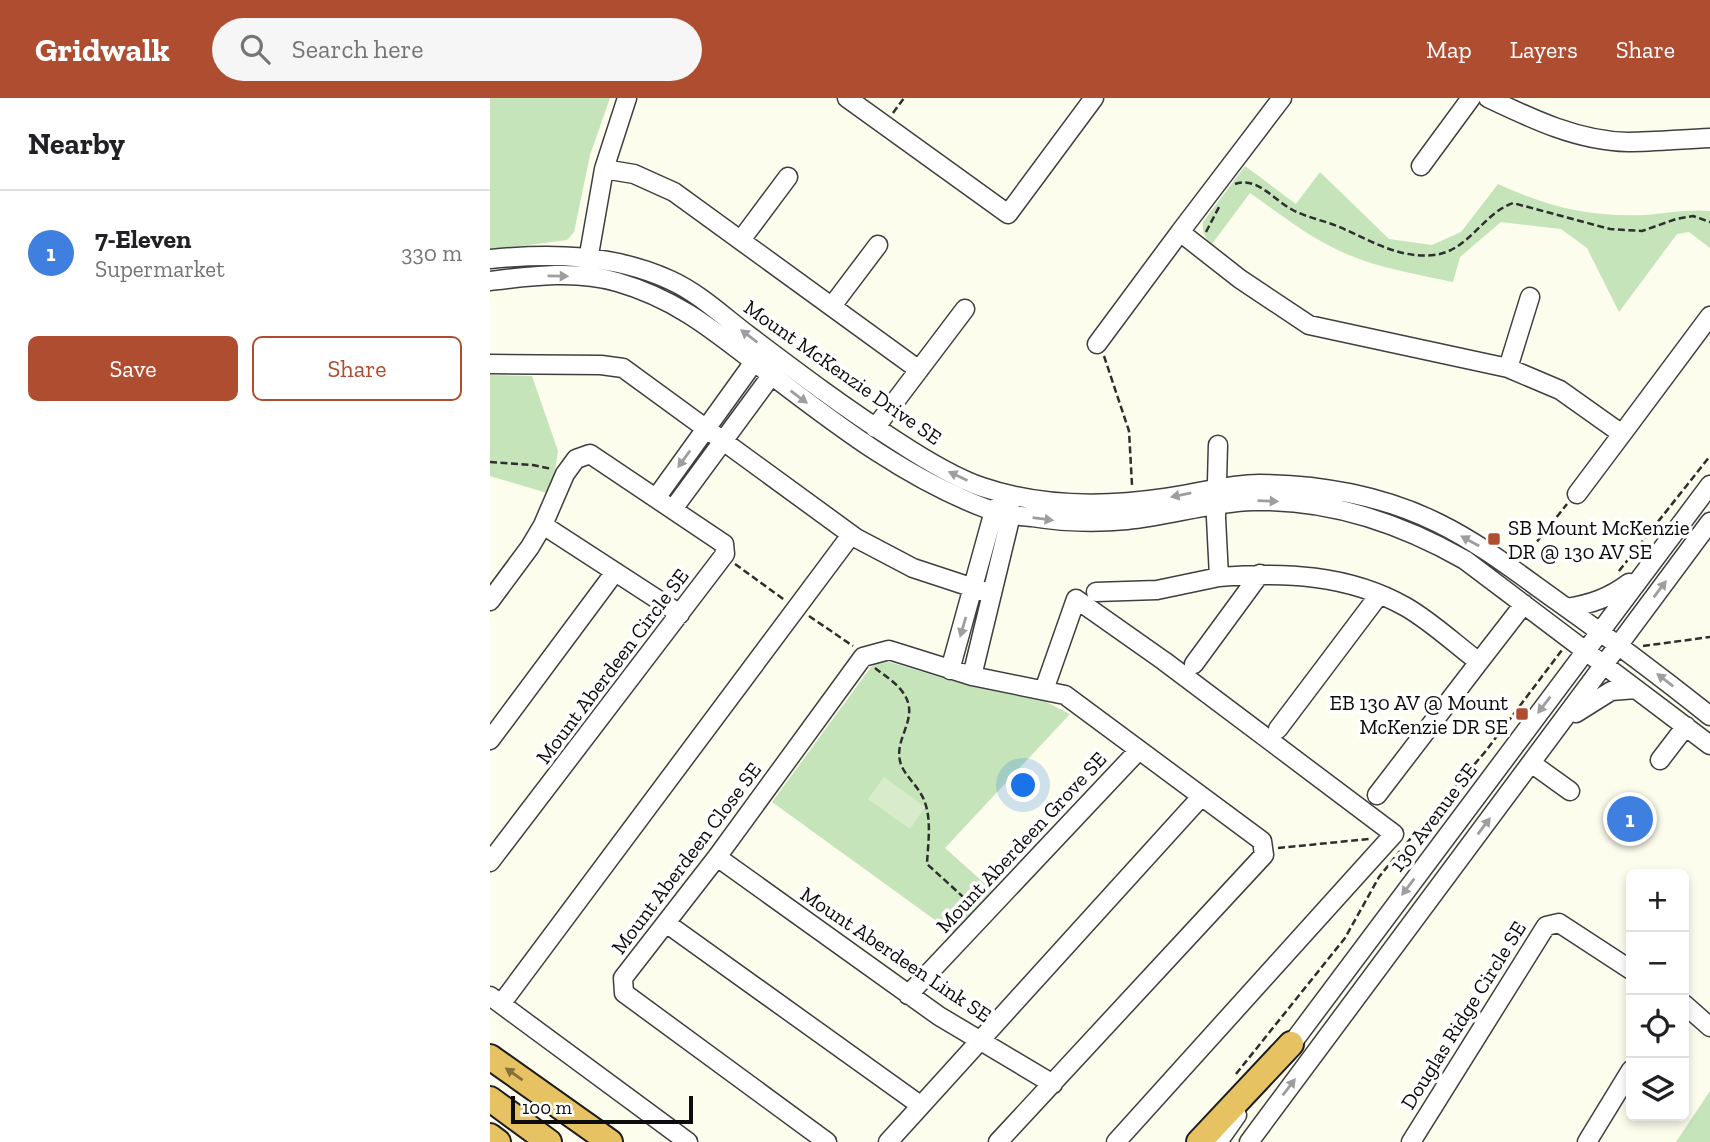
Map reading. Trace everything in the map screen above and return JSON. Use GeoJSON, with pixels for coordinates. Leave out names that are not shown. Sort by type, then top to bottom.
{"type":"FeatureCollection","features":[{"type":"Feature","properties":{"kind":"highway"},"geometry":{"type":"LineString","coordinates":[[1199,1142],[1291,1044]]}},
{"type":"Feature","properties":{"kind":"highway"},"geometry":{"type":"LineString","coordinates":[[490,1057],[610,1142]]}},
{"type":"Feature","properties":{"kind":"highway"},"geometry":{"type":"LineString","coordinates":[[490,1099],[549,1142]]}},
{"type":"Feature","properties":{"kind":"highway"},"geometry":{"type":"LineString","coordinates":[[490,1136],[498,1142]]}},
{"type":"Feature","properties":{"kind":"street"},"geometry":{"type":"LineString","coordinates":[[586,277],[604,169],[627,98]]}},
{"type":"Feature","properties":{"kind":"street"},"geometry":{"type":"LineString","coordinates":[[847,98],[1008,214],[1094,98]]}},
{"type":"Feature","properties":{"kind":"street"},"geometry":{"type":"LineString","coordinates":[[1097,344],[1282,98]]}},
{"type":"Feature","properties":{"kind":"street"},"geometry":{"type":"LineString","coordinates":[[1421,166],[1471,98]]}},
{"type":"Feature","properties":{"kind":"street"},"geometry":{"type":"LineString","coordinates":[[1488,98],[1539,123],[1581,135],[1625,142],[1710,138]]}},
{"type":"Feature","properties":{"kind":"street"},"geometry":{"type":"LineString","coordinates":[[604,169],[634,174],[674,192],[919,370]]}},
{"type":"Feature","properties":{"kind":"street"},"geometry":{"type":"LineString","coordinates":[[741,240],[788,177]]}},
{"type":"Feature","properties":{"kind":"street"},"geometry":{"type":"LineString","coordinates":[[1180,233],[1240,279],[1309,325],[1508,368],[1560,390],[1622,434]]}},
{"type":"Feature","properties":{"kind":"street"},"geometry":{"type":"LineString","coordinates":[[832,306],[878,245]]}},
{"type":"Feature","properties":{"kind":"street","name":"Mount McKenzie Drive SE"},"geometry":{"type":"LineString","coordinates":[[490,259],[535,254],[588,257],[622,263],[673,281],[875,428],[929,462],[981,486],[1052,503],[1217,497],[1301,502],[1384,521],[1427,538],[1465,559],[1710,745]]}},
{"type":"Feature","properties":{"kind":"street","name":"Mount McKenzie Drive SE"},"geometry":{"type":"LineString","coordinates":[[490,281],[531,276],[586,277],[615,281],[661,297],[694,316],[866,446],[919,479],[1002,513],[1074,521],[1127,520],[1262,484],[1350,493],[1396,506],[1437,522],[1481,547],[1619,644],[1710,716]]}},
{"type":"Feature","properties":{"kind":"street"},"geometry":{"type":"LineString","coordinates":[[1508,368],[1530,298]]}},
{"type":"Feature","properties":{"kind":"street"},"geometry":{"type":"LineString","coordinates":[[875,428],[965,309]]}},
{"type":"Feature","properties":{"kind":"street"},"geometry":{"type":"LineString","coordinates":[[1577,494],[1710,316]]}},
{"type":"Feature","properties":{"kind":"street"},"geometry":{"type":"LineString","coordinates":[[656,498],[754,362],[776,356],[771,376],[673,509]]}},
{"type":"Feature","properties":{"kind":"street"},"geometry":{"type":"LineString","coordinates":[[490,364],[601,365],[623,368],[851,535],[914,568],[983,592]]}},
{"type":"Feature","properties":{"kind":"street"},"geometry":{"type":"LineString","coordinates":[[1218,445],[1219,578]]}},
{"type":"Feature","properties":{"kind":"street","name":"Mount Aberdeen Circle SE"},"geometry":{"type":"LineString","coordinates":[[490,862],[725,554],[724,544],[590,454],[576,459],[565,474]]}},
{"type":"Feature","properties":{"kind":"street"},"geometry":{"type":"LineString","coordinates":[[490,601],[543,525],[565,474]]}},
{"type":"Feature","properties":{"kind":"street","name":"130 Avenue SE"},"geometry":{"type":"LineString","coordinates":[[1217,1142],[1710,485]]}},
{"type":"Feature","properties":{"kind":"street"},"geometry":{"type":"LineString","coordinates":[[972,676],[983,592],[1007,493]]}},
{"type":"Feature","properties":{"kind":"street"},"geometry":{"type":"LineString","coordinates":[[1249,1142],[1710,522]]}},
{"type":"Feature","properties":{"kind":"street"},"geometry":{"type":"LineString","coordinates":[[543,525],[680,614]]}},
{"type":"Feature","properties":{"kind":"street"},"geometry":{"type":"LineString","coordinates":[[688,1142],[495,1000],[851,535]]}},
{"type":"Feature","properties":{"kind":"street"},"geometry":{"type":"LineString","coordinates":[[1567,608],[1591,604],[1614,595],[1646,570]]}},
{"type":"Feature","properties":{"kind":"street"},"geometry":{"type":"LineString","coordinates":[[490,740],[615,572]]}},
{"type":"Feature","properties":{"kind":"street"},"geometry":{"type":"LineString","coordinates":[[1194,664],[1260,574]]}},
{"type":"Feature","properties":{"kind":"street"},"geometry":{"type":"LineString","coordinates":[[1096,592],[1157,590],[1219,578],[1260,574],[1317,577],[1350,584],[1407,608],[1479,662]]}},
{"type":"Feature","properties":{"kind":"street"},"geometry":{"type":"LineString","coordinates":[[950,670],[983,592]]}},
{"type":"Feature","properties":{"kind":"street"},"geometry":{"type":"LineString","coordinates":[[1278,729],[1379,595]]}},
{"type":"Feature","properties":{"kind":"street"},"geometry":{"type":"LineString","coordinates":[[1044,690],[1076,599],[1164,661],[1394,834],[1397,842],[1116,1142]]}},
{"type":"Feature","properties":{"kind":"street"},"geometry":{"type":"LineString","coordinates":[[1377,795],[1524,604]]}},
{"type":"Feature","properties":{"kind":"street"},"geometry":{"type":"LineString","coordinates":[[863,657],[889,650],[972,676],[1065,695],[1262,841],[1264,855],[998,1142]]}},
{"type":"Feature","properties":{"kind":"street","name":"Mount Aberdeen Close SE"},"geometry":{"type":"LineString","coordinates":[[827,1142],[624,993],[623,978],[717,857],[863,657]]}},
{"type":"Feature","properties":{"kind":"street"},"geometry":{"type":"LineString","coordinates":[[1560,723],[1611,691],[1636,689]]}},
{"type":"Feature","properties":{"kind":"street"},"geometry":{"type":"LineString","coordinates":[[1660,760],[1686,726]]}},
{"type":"Feature","properties":{"kind":"street","name":"Mount Aberdeen Grove SE"},"geometry":{"type":"LineString","coordinates":[[908,995],[1138,751]]}},
{"type":"Feature","properties":{"kind":"street"},"geometry":{"type":"LineString","coordinates":[[1531,763],[1570,791]]}},
{"type":"Feature","properties":{"kind":"street"},"geometry":{"type":"LineString","coordinates":[[888,1142],[1201,797]]}},
{"type":"Feature","properties":{"kind":"street","name":"Mount Aberdeen Link SE"},"geometry":{"type":"LineString","coordinates":[[717,857],[939,1016],[1053,1084]]}},
{"type":"Feature","properties":{"kind":"street"},"geometry":{"type":"LineString","coordinates":[[666,923],[920,1105]]}},
{"type":"Feature","properties":{"kind":"street","name":"Douglas Ridge Circle SE"},"geometry":{"type":"LineString","coordinates":[[1411,1142],[1546,926],[1559,923],[1626,967]]}},
{"type":"Feature","properties":{"kind":"street"},"geometry":{"type":"LineString","coordinates":[[1689,1008],[1710,1027]]}},
{"type":"Feature","properties":{"kind":"street"},"geometry":{"type":"LineString","coordinates":[[1587,1142],[1626,1078]]}},
{"type":"Feature","properties":{"kind":"path"},"geometry":{"type":"LineString","coordinates":[[884,124],[904,98]]}},
{"type":"Feature","properties":{"kind":"path"},"geometry":{"type":"LineString","coordinates":[[1234,185],[1243,181],[1256,185],[1292,210],[1335,225],[1386,249],[1415,256],[1436,255],[1456,249],[1501,207],[1513,203],[1610,229],[1642,231],[1693,216],[1710,222]]}},
{"type":"Feature","properties":{"kind":"path"},"geometry":{"type":"LineString","coordinates":[[1196,245],[1223,201]]}},
{"type":"Feature","properties":{"kind":"path"},"geometry":{"type":"LineString","coordinates":[[1097,344],[1107,360],[1129,431],[1132,485]]}},
{"type":"Feature","properties":{"kind":"path"},"geometry":{"type":"LineString","coordinates":[[1614,576],[1628,562],[1710,456]]}},
{"type":"Feature","properties":{"kind":"path"},"geometry":{"type":"LineString","coordinates":[[490,462],[533,465],[565,474]]}},
{"type":"Feature","properties":{"kind":"path"},"geometry":{"type":"LineString","coordinates":[[1524,558],[1560,510],[1577,494]]}},
{"type":"Feature","properties":{"kind":"path"},"geometry":{"type":"LineString","coordinates":[[1640,646],[1710,637]]}},
{"type":"Feature","properties":{"kind":"path"},"geometry":{"type":"LineString","coordinates":[[1230,1081],[1345,939],[1397,842],[1485,752],[1562,650]]}},
{"type":"Feature","properties":{"kind":"path"},"geometry":{"type":"LineString","coordinates":[[863,657],[904,695],[910,710],[899,752],[902,767],[923,797],[928,818],[928,864],[984,915]]}},
{"type":"Feature","properties":{"kind":"path"},"geometry":{"type":"LineString","coordinates":[[1264,855],[1279,848],[1397,842]]}},
{"type":"Feature","properties":{"kind":"green space"},"geometry":{"type":"Polygon","coordinates":[[[490,98],[610,98],[590,155],[574,232],[567,240],[490,250],[490,98]]]}},
{"type":"Feature","properties":{"kind":"green space"},"geometry":{"type":"Polygon","coordinates":[[[1245,166],[1296,204],[1320,172],[1389,239],[1432,245],[1461,232],[1498,184],[1534,199],[1587,212],[1645,215],[1710,211],[1710,248],[1689,232],[1677,234],[1619,312],[1587,248],[1561,229],[1501,222],[1460,257],[1453,282],[1355,258],[1306,232],[1250,193],[1212,244],[1204,234],[1203,222],[1245,166]]]}},
{"type":"Feature","properties":{"kind":"green space"},"geometry":{"type":"Polygon","coordinates":[[[490,375],[532,376],[558,451],[554,477],[547,493],[490,476],[490,375]]]}},
{"type":"Feature","properties":{"kind":"green space"},"geometry":{"type":"Polygon","coordinates":[[[883,660],[969,686],[1046,702],[1070,714],[945,848],[992,890],[953,933],[772,802],[871,667],[883,660]]]}},
{"type":"Feature","properties":{"kind":"green space"},"geometry":{"type":"Polygon","coordinates":[[[884,777],[925,807],[910,829],[868,799],[884,777]]]}},
{"type":"Feature","properties":{"kind":"green space"},"geometry":{"type":"Polygon","coordinates":[[[1710,1091],[1710,1142],[1676,1142],[1710,1091]]]}},
{"type":"Feature","properties":{"kind":"place","name":"SB Mount McKenzie DR @ 130 AV SE"},"geometry":{"type":"Point","coordinates":[1494,539]}},
{"type":"Feature","properties":{"kind":"place","name":"EB 130 AV @ Mount McKenzie DR SE"},"geometry":{"type":"Point","coordinates":[1522,714]}},
{"type":"Feature","properties":{"kind":"place","name":"7-Eleven"},"geometry":{"type":"Point","coordinates":[1630,819]}}]}
